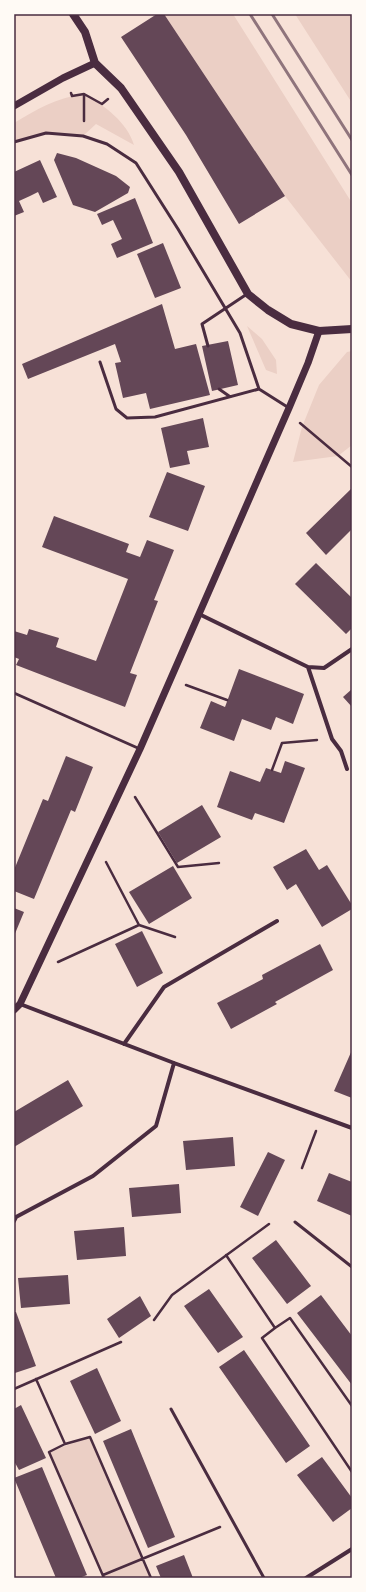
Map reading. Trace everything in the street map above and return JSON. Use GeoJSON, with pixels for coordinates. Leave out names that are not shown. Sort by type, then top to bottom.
{"type":"FeatureCollection","features":[{"type":"Feature","properties":{"kind":"main road"},"geometry":{"type":"LineString","coordinates":[[73,14],[85,32],[95,63],[121,88],[179,172],[248,294],[268,310],[291,324],[319,331],[352,329]]}},
{"type":"Feature","properties":{"kind":"street"},"geometry":{"type":"LineString","coordinates":[[14,106],[63,78],[95,63]]}},
{"type":"Feature","properties":{"kind":"street"},"geometry":{"type":"LineString","coordinates":[[14,1010],[20,1004],[140,749],[289,408],[308,363],[319,331]]}},
{"type":"Feature","properties":{"kind":"street"},"geometry":{"type":"LineString","coordinates":[[199,614],[308,667],[324,668],[352,648]]}},
{"type":"Feature","properties":{"kind":"street"},"geometry":{"type":"LineString","coordinates":[[308,667],[332,739],[341,751],[347,769]]}},
{"type":"Feature","properties":{"kind":"street"},"geometry":{"type":"LineString","coordinates":[[124,1044],[164,988],[277,920]]}},
{"type":"Feature","properties":{"kind":"street"},"geometry":{"type":"LineString","coordinates":[[20,1004],[174,1063],[352,1128]]}},
{"type":"Feature","properties":{"kind":"street"},"geometry":{"type":"LineString","coordinates":[[14,1221],[16,1217],[93,1176],[156,1126],[174,1063]]}},
{"type":"Feature","properties":{"kind":"street"},"geometry":{"type":"LineString","coordinates":[[306,1578],[352,1549]]}},
{"type":"Feature","properties":{"kind":"lane"},"geometry":{"type":"LineString","coordinates":[[14,142],[46,133],[83,136],[107,144],[136,163],[240,333],[259,389],[289,408]]}},
{"type":"Feature","properties":{"kind":"lane"},"geometry":{"type":"LineString","coordinates":[[208,346],[202,324],[225,307],[248,294]]}},
{"type":"Feature","properties":{"kind":"lane"},"geometry":{"type":"LineString","coordinates":[[100,362],[116,409],[127,418],[155,417],[228,396],[259,389]]}},
{"type":"Feature","properties":{"kind":"lane"},"geometry":{"type":"LineString","coordinates":[[219,390],[228,396]]}},
{"type":"Feature","properties":{"kind":"lane"},"geometry":{"type":"LineString","coordinates":[[14,693],[140,749]]}},
{"type":"Feature","properties":{"kind":"lane"},"geometry":{"type":"LineString","coordinates":[[296,1222],[352,1267]]}},
{"type":"Feature","properties":{"kind":"lane"},"geometry":{"type":"LineString","coordinates":[[171,1408],[264,1578]]}},
{"type":"Feature","properties":{"kind":"path"},"geometry":{"type":"LineString","coordinates":[[63,78],[72,96],[84,94],[102,104],[121,88]]}},
{"type":"Feature","properties":{"kind":"path"},"geometry":{"type":"LineString","coordinates":[[84,94],[84,112]]}},
{"type":"Feature","properties":{"kind":"path"},"geometry":{"type":"LineString","coordinates":[[289,408],[302,427],[352,467]]}},
{"type":"Feature","properties":{"kind":"path"},"geometry":{"type":"LineString","coordinates":[[171,679],[227,700]]}},
{"type":"Feature","properties":{"kind":"path"},"geometry":{"type":"LineString","coordinates":[[272,770],[282,743],[332,739]]}},
{"type":"Feature","properties":{"kind":"path"},"geometry":{"type":"LineString","coordinates":[[125,781],[178,867],[219,863]]}},
{"type":"Feature","properties":{"kind":"path"},"geometry":{"type":"LineString","coordinates":[[96,843],[139,925]]}},
{"type":"Feature","properties":{"kind":"path"},"geometry":{"type":"LineString","coordinates":[[34,973],[139,925],[175,937]]}},
{"type":"Feature","properties":{"kind":"path"},"geometry":{"type":"LineString","coordinates":[[302,1168],[322,1117]]}},
{"type":"Feature","properties":{"kind":"path"},"geometry":{"type":"LineString","coordinates":[[154,1320],[172,1295],[269,1224]]}},
{"type":"Feature","properties":{"kind":"path"},"geometry":{"type":"LineString","coordinates":[[226,1256],[275,1328]]}},
{"type":"Feature","properties":{"kind":"path"},"geometry":{"type":"LineString","coordinates":[[352,1406],[290,1318],[262,1338],[352,1472]]}},
{"type":"Feature","properties":{"kind":"path"},"geometry":{"type":"LineString","coordinates":[[14,1389],[121,1342]]}},
{"type":"Feature","properties":{"kind":"path"},"geometry":{"type":"LineString","coordinates":[[36,1379],[66,1444]]}},
{"type":"Feature","properties":{"kind":"path"},"geometry":{"type":"LineString","coordinates":[[151,1578],[143,1559],[90,1437],[66,1444],[49,1452],[103,1577],[143,1559],[233,1522]]}},
{"type":"Feature","properties":{"kind":"shaded area"},"geometry":{"type":"Polygon","coordinates":[[[162,14],[233,14],[352,203],[352,282],[285,196],[162,14]]]}},
{"type":"Feature","properties":{"kind":"shaded area"},"geometry":{"type":"Polygon","coordinates":[[[295,14],[352,14],[352,103],[295,14]]]}},
{"type":"Feature","properties":{"kind":"shaded area"},"geometry":{"type":"Polygon","coordinates":[[[84,94],[107,109],[121,122],[131,137],[134,145],[96,124],[83,136],[46,133],[14,142],[14,123],[56,101],[84,94]]]}},
{"type":"Feature","properties":{"kind":"shaded area"},"geometry":{"type":"Polygon","coordinates":[[[247,326],[262,339],[276,360],[277,374],[266,370],[247,326]]]}},
{"type":"Feature","properties":{"kind":"shaded area"},"geometry":{"type":"Polygon","coordinates":[[[352,351],[352,445],[338,456],[293,462],[302,427],[319,385],[347,352],[352,351]]]}},
{"type":"Feature","properties":{"kind":"shaded area"},"geometry":{"type":"Polygon","coordinates":[[[90,1437],[151,1578],[104,1578],[49,1452],[90,1437]]]}},
{"type":"Feature","properties":{"kind":"building"},"geometry":{"type":"Polygon","coordinates":[[[157,14],[164,14],[285,196],[239,224],[186,135],[121,37],[157,14]]]}},
{"type":"Feature","properties":{"kind":"building"},"geometry":{"type":"Polygon","coordinates":[[[57,153],[76,158],[116,176],[130,187],[128,193],[95,212],[73,205],[54,160],[57,153]]]}},
{"type":"Feature","properties":{"kind":"building"},"geometry":{"type":"Polygon","coordinates":[[[40,160],[57,197],[43,203],[38,192],[19,201],[24,212],[14,216],[14,172],[40,160]]]}},
{"type":"Feature","properties":{"kind":"building"},"geometry":{"type":"Polygon","coordinates":[[[135,198],[153,243],[117,258],[111,244],[122,239],[113,220],[102,225],[97,214],[135,198]]]}},
{"type":"Feature","properties":{"kind":"building"},"geometry":{"type":"Polygon","coordinates":[[[163,243],[181,288],[155,298],[137,254],[163,243]]]}},
{"type":"Feature","properties":{"kind":"building"},"geometry":{"type":"Polygon","coordinates":[[[162,304],[175,349],[196,344],[210,395],[150,409],[146,393],[123,398],[115,363],[121,362],[115,344],[28,379],[22,364],[162,304]]]}},
{"type":"Feature","properties":{"kind":"building"},"geometry":{"type":"Polygon","coordinates":[[[228,341],[238,385],[212,391],[202,346],[228,341]]]}},
{"type":"Feature","properties":{"kind":"building"},"geometry":{"type":"Polygon","coordinates":[[[203,418],[209,447],[187,451],[190,464],[170,468],[161,428],[203,418]]]}},
{"type":"Feature","properties":{"kind":"building"},"geometry":{"type":"Polygon","coordinates":[[[167,472],[205,486],[188,531],[149,517],[167,472]]]}},
{"type":"Feature","properties":{"kind":"building"},"geometry":{"type":"Polygon","coordinates":[[[352,488],[352,529],[326,555],[306,533],[352,488]]]}},
{"type":"Feature","properties":{"kind":"building"},"geometry":{"type":"Polygon","coordinates":[[[54,516],[129,544],[126,552],[140,557],[147,540],[174,550],[154,600],[158,601],[130,673],[137,675],[125,707],[16,665],[19,659],[14,657],[14,631],[27,635],[29,629],[59,638],[56,647],[96,661],[128,579],[42,547],[54,516]]]}},
{"type":"Feature","properties":{"kind":"building"},"geometry":{"type":"Polygon","coordinates":[[[316,563],[352,598],[352,628],[346,634],[295,584],[316,563]]]}},
{"type":"Feature","properties":{"kind":"building"},"geometry":{"type":"Polygon","coordinates":[[[239,669],[304,694],[293,724],[276,717],[271,730],[242,719],[234,741],[200,728],[211,701],[225,707],[239,669]]]}},
{"type":"Feature","properties":{"kind":"building"},"geometry":{"type":"Polygon","coordinates":[[[352,689],[352,707],[343,697],[352,689]]]}},
{"type":"Feature","properties":{"kind":"building"},"geometry":{"type":"Polygon","coordinates":[[[66,756],[93,767],[75,812],[71,810],[34,899],[14,891],[14,870],[43,799],[48,801],[66,756]]]}},
{"type":"Feature","properties":{"kind":"building"},"geometry":{"type":"Polygon","coordinates":[[[285,761],[305,768],[284,823],[255,813],[252,820],[217,807],[230,771],[260,782],[266,768],[281,773],[285,761]]]}},
{"type":"Feature","properties":{"kind":"building"},"geometry":{"type":"Polygon","coordinates":[[[202,805],[221,837],[177,863],[158,832],[202,805]]]}},
{"type":"Feature","properties":{"kind":"building"},"geometry":{"type":"Polygon","coordinates":[[[306,849],[319,870],[327,865],[352,905],[352,909],[322,927],[296,884],[287,890],[273,867],[306,849]]]}},
{"type":"Feature","properties":{"kind":"building"},"geometry":{"type":"Polygon","coordinates":[[[173,866],[192,898],[149,924],[129,892],[173,866]]]}},
{"type":"Feature","properties":{"kind":"building"},"geometry":{"type":"Polygon","coordinates":[[[14,908],[24,912],[14,936],[14,908]]]}},
{"type":"Feature","properties":{"kind":"building"},"geometry":{"type":"Polygon","coordinates":[[[142,931],[163,973],[137,987],[115,944],[142,931]]]}},
{"type":"Feature","properties":{"kind":"building"},"geometry":{"type":"Polygon","coordinates":[[[320,944],[333,970],[275,1002],[277,1004],[231,1029],[217,1003],[263,979],[262,975],[320,944]]]}},
{"type":"Feature","properties":{"kind":"building"},"geometry":{"type":"Polygon","coordinates":[[[352,1050],[352,1098],[334,1091],[352,1050]]]}},
{"type":"Feature","properties":{"kind":"building"},"geometry":{"type":"Polygon","coordinates":[[[68,1080],[83,1106],[14,1147],[14,1112],[68,1080]]]}},
{"type":"Feature","properties":{"kind":"building"},"geometry":{"type":"Polygon","coordinates":[[[233,1137],[235,1166],[186,1170],[183,1141],[233,1137]]]}},
{"type":"Feature","properties":{"kind":"building"},"geometry":{"type":"Polygon","coordinates":[[[268,1152],[285,1160],[258,1216],[240,1207],[268,1152]]]}},
{"type":"Feature","properties":{"kind":"building"},"geometry":{"type":"Polygon","coordinates":[[[329,1173],[352,1182],[352,1216],[317,1201],[329,1173]]]}},
{"type":"Feature","properties":{"kind":"building"},"geometry":{"type":"Polygon","coordinates":[[[179,1184],[181,1213],[132,1217],[129,1188],[179,1184]]]}},
{"type":"Feature","properties":{"kind":"building"},"geometry":{"type":"Polygon","coordinates":[[[124,1227],[126,1256],[77,1260],[74,1231],[124,1227]]]}},
{"type":"Feature","properties":{"kind":"building"},"geometry":{"type":"Polygon","coordinates":[[[276,1240],[311,1286],[287,1304],[252,1258],[276,1240]]]}},
{"type":"Feature","properties":{"kind":"building"},"geometry":{"type":"Polygon","coordinates":[[[68,1275],[70,1304],[21,1308],[18,1278],[68,1275]]]}},
{"type":"Feature","properties":{"kind":"building"},"geometry":{"type":"Polygon","coordinates":[[[209,1289],[243,1337],[218,1353],[184,1306],[209,1289]]]}},
{"type":"Feature","properties":{"kind":"building"},"geometry":{"type":"Polygon","coordinates":[[[321,1295],[352,1336],[352,1385],[297,1313],[321,1295]]]}},
{"type":"Feature","properties":{"kind":"building"},"geometry":{"type":"Polygon","coordinates":[[[140,1296],[151,1316],[119,1338],[107,1319],[140,1296]]]}},
{"type":"Feature","properties":{"kind":"building"},"geometry":{"type":"Polygon","coordinates":[[[14,1312],[16,1312],[36,1366],[15,1373],[14,1312]]]}},
{"type":"Feature","properties":{"kind":"building"},"geometry":{"type":"Polygon","coordinates":[[[244,1350],[310,1446],[286,1463],[219,1367],[244,1350]]]}},
{"type":"Feature","properties":{"kind":"building"},"geometry":{"type":"Polygon","coordinates":[[[97,1368],[121,1421],[95,1434],[70,1381],[97,1368]]]}},
{"type":"Feature","properties":{"kind":"building"},"geometry":{"type":"Polygon","coordinates":[[[21,1405],[46,1458],[19,1470],[14,1461],[14,1409],[21,1405]]]}},
{"type":"Feature","properties":{"kind":"building"},"geometry":{"type":"Polygon","coordinates":[[[131,1429],[175,1537],[148,1548],[103,1441],[131,1429]]]}},
{"type":"Feature","properties":{"kind":"building"},"geometry":{"type":"Polygon","coordinates":[[[322,1457],[352,1498],[352,1508],[333,1522],[297,1475],[322,1457]]]}},
{"type":"Feature","properties":{"kind":"building"},"geometry":{"type":"Polygon","coordinates":[[[42,1467],[87,1575],[79,1578],[56,1578],[14,1478],[42,1467]]]}},
{"type":"Feature","properties":{"kind":"building"},"geometry":{"type":"Polygon","coordinates":[[[184,1555],[193,1578],[161,1578],[156,1566],[184,1555]]]}},
{"type":"Feature","properties":{"kind":"railway"},"geometry":{"type":"LineString","coordinates":[[250,14],[352,175]]}},
{"type":"Feature","properties":{"kind":"railway"},"geometry":{"type":"LineString","coordinates":[[272,14],[352,140]]}}]}
